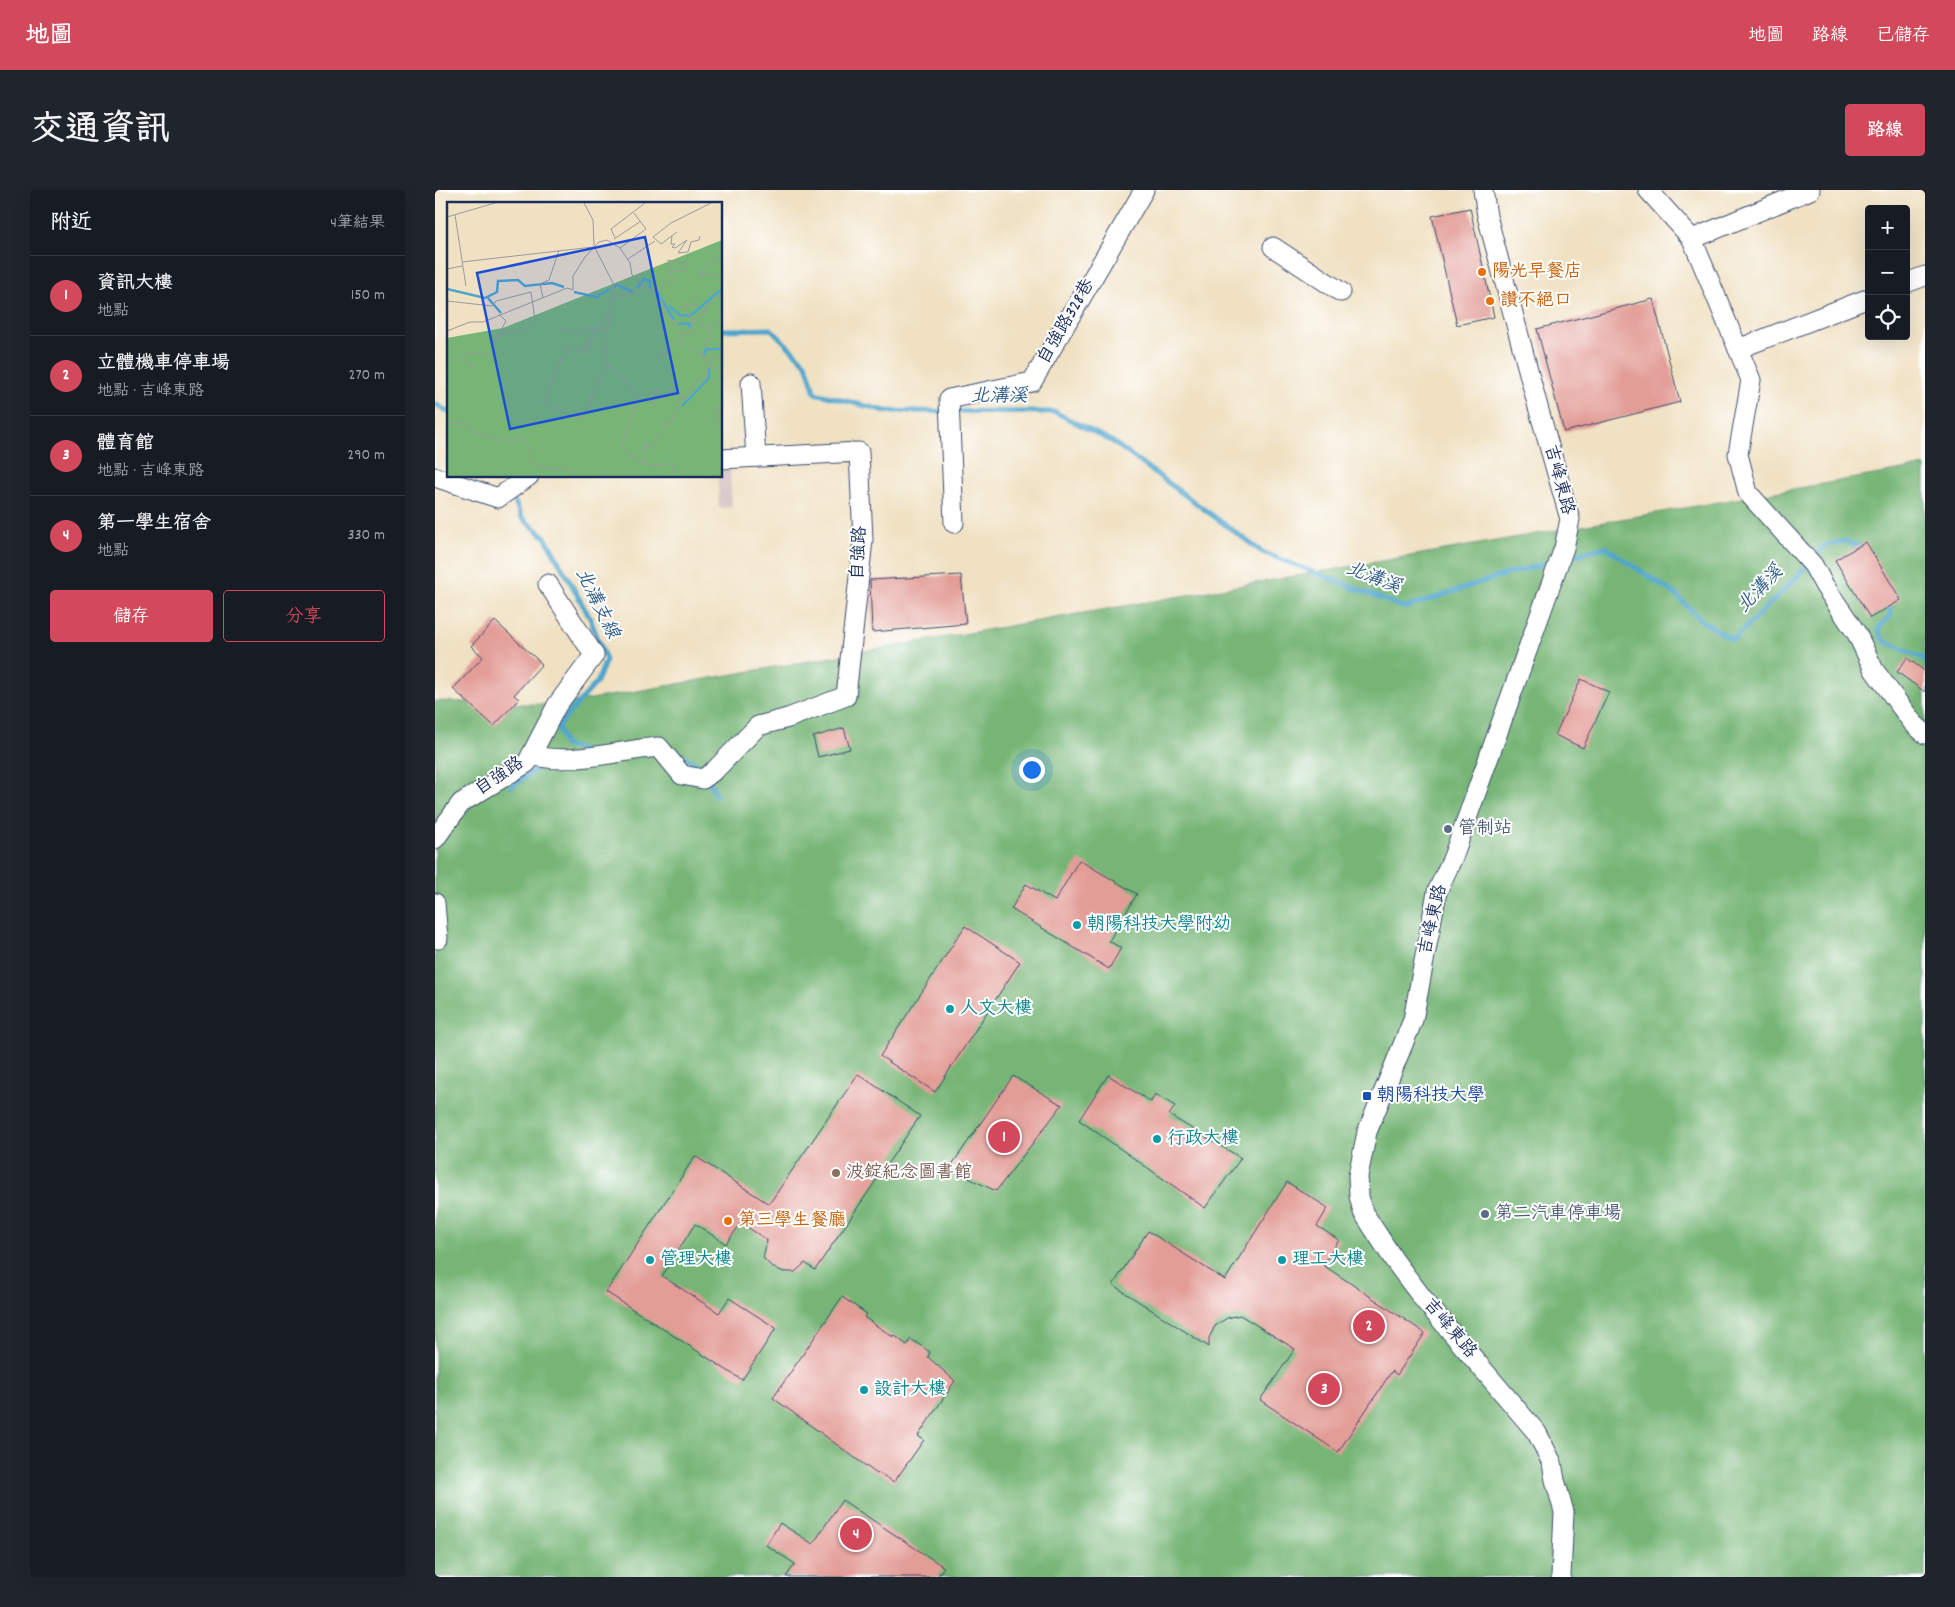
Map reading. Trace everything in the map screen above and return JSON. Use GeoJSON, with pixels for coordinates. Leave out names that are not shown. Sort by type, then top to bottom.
{"type":"FeatureCollection","features":[{"type":"Feature","properties":{"kind":"street","name":"自強路328巷"},"geometry":{"type":"LineString","coordinates":[[953,523],[949,399],[1031,382],[1145,190]]}},
{"type":"Feature","properties":{"kind":"street","name":"吉峰東路"},"geometry":{"type":"LineString","coordinates":[[1483,190],[1487,216],[1537,407],[1570,519],[1564,548],[1453,857],[1437,892],[1413,1020],[1367,1132],[1358,1176],[1359,1196],[1363,1212],[1394,1260],[1424,1300],[1537,1433],[1552,1463],[1565,1512],[1561,1577]]}},
{"type":"Feature","properties":{"kind":"street"},"geometry":{"type":"LineString","coordinates":[[1648,190],[1691,238],[1751,380],[1738,454],[1748,493],[1808,559],[1857,634],[1875,670],[1913,723],[1925,734]]}},
{"type":"Feature","properties":{"kind":"street"},"geometry":{"type":"LineString","coordinates":[[1691,238],[1810,190]]}},
{"type":"Feature","properties":{"kind":"street"},"geometry":{"type":"LineString","coordinates":[[1273,247],[1341,292]]}},
{"type":"Feature","properties":{"kind":"street"},"geometry":{"type":"LineString","coordinates":[[1910,282],[1925,276]]}},
{"type":"Feature","properties":{"kind":"street"},"geometry":{"type":"LineString","coordinates":[[1738,349],[1865,300]]}},
{"type":"Feature","properties":{"kind":"street"},"geometry":{"type":"LineString","coordinates":[[751,384],[756,457]]}},
{"type":"Feature","properties":{"kind":"street","name":"自強路"},"geometry":{"type":"LineString","coordinates":[[531,755],[545,759],[587,756],[635,748],[659,747],[682,776],[703,779],[715,770],[758,726],[788,718],[846,696],[863,540],[859,452],[723,459]]}},
{"type":"Feature","properties":{"kind":"street"},"geometry":{"type":"LineString","coordinates":[[435,477],[499,498],[526,478]]}},
{"type":"Feature","properties":{"kind":"street","name":"自強路"},"geometry":{"type":"LineString","coordinates":[[435,840],[461,803],[527,763],[557,705],[595,655],[549,584]]}},
{"type":"Feature","properties":{"kind":"street"},"geometry":{"type":"LineString","coordinates":[[435,903],[438,939],[435,937]]}},
{"type":"Feature","properties":{"kind":"shaded area"},"geometry":{"type":"Polygon","coordinates":[[[723,470],[730,470],[732,507],[719,508],[718,478],[723,478],[723,470]]]}},
{"type":"Feature","properties":{"kind":"green space"},"geometry":{"type":"Polygon","coordinates":[[[1925,466],[1925,1577],[435,1577],[435,701],[557,705],[1925,466]]]}},
{"type":"Feature","properties":{"kind":"building"},"geometry":{"type":"Polygon","coordinates":[[[1470,208],[1494,317],[1457,325],[1432,216],[1470,208]]]}},
{"type":"Feature","properties":{"kind":"building"},"geometry":{"type":"Polygon","coordinates":[[[1653,299],[1680,402],[1564,432],[1537,329],[1653,299]]]}},
{"type":"Feature","properties":{"kind":"building"},"geometry":{"type":"Polygon","coordinates":[[[1866,542],[1901,600],[1870,618],[1835,560],[1866,542]]]}},
{"type":"Feature","properties":{"kind":"building"},"geometry":{"type":"Polygon","coordinates":[[[961,575],[966,624],[872,632],[870,580],[961,575]]]}},
{"type":"Feature","properties":{"kind":"building"},"geometry":{"type":"Polygon","coordinates":[[[495,621],[542,664],[514,695],[519,699],[494,726],[453,689],[483,657],[471,646],[495,621]]]}},
{"type":"Feature","properties":{"kind":"building"},"geometry":{"type":"Polygon","coordinates":[[[1907,658],[1925,671],[1925,692],[1897,672],[1907,658]]]}},
{"type":"Feature","properties":{"kind":"building"},"geometry":{"type":"Polygon","coordinates":[[[1581,679],[1609,692],[1583,748],[1555,735],[1581,679]]]}},
{"type":"Feature","properties":{"kind":"building"},"geometry":{"type":"Polygon","coordinates":[[[844,728],[850,749],[818,757],[813,737],[844,728]]]}},
{"type":"Feature","properties":{"kind":"building","name":"朝陽科技大學附幼"},"geometry":{"type":"Polygon","coordinates":[[[1079,860],[1137,894],[1109,941],[1121,948],[1109,969],[1011,909],[1026,884],[1055,901],[1079,860]]]}},
{"type":"Feature","properties":{"kind":"building","name":"人文大樓"},"geometry":{"type":"Polygon","coordinates":[[[965,926],[1020,962],[935,1092],[880,1056],[965,926]]]}},
{"type":"Feature","properties":{"kind":"building"},"geometry":{"type":"Polygon","coordinates":[[[858,1074],[920,1116],[815,1270],[805,1263],[795,1272],[784,1272],[772,1267],[763,1258],[767,1240],[741,1223],[726,1244],[695,1224],[662,1276],[719,1313],[729,1298],[776,1328],[742,1380],[606,1292],[695,1156],[769,1204],[858,1074]]]}},
{"type":"Feature","properties":{"kind":"building","name":"行政大樓"},"geometry":{"type":"Polygon","coordinates":[[[1108,1075],[1151,1102],[1155,1094],[1175,1106],[1169,1115],[1241,1158],[1205,1208],[1079,1120],[1108,1075]]]}},
{"type":"Feature","properties":{"kind":"building"},"geometry":{"type":"Polygon","coordinates":[[[1013,1076],[1062,1105],[996,1191],[949,1169],[1013,1076]]]}},
{"type":"Feature","properties":{"kind":"building"},"geometry":{"type":"Polygon","coordinates":[[[1287,1182],[1328,1208],[1317,1226],[1339,1240],[1323,1265],[1425,1333],[1397,1375],[1392,1371],[1338,1452],[1260,1400],[1295,1349],[1240,1315],[1227,1318],[1215,1326],[1209,1338],[1209,1347],[1113,1285],[1148,1231],[1225,1280],[1287,1182]]]}},
{"type":"Feature","properties":{"kind":"building","name":"設計大樓"},"geometry":{"type":"Polygon","coordinates":[[[842,1297],[867,1314],[864,1317],[893,1337],[894,1335],[907,1345],[911,1339],[930,1352],[928,1357],[955,1381],[918,1436],[924,1440],[894,1482],[879,1473],[877,1474],[773,1398],[842,1297]]]}},
{"type":"Feature","properties":{"kind":"building"},"geometry":{"type":"Polygon","coordinates":[[[842,1500],[944,1567],[937,1577],[786,1577],[795,1564],[766,1545],[780,1523],[813,1544],[842,1500]]]}},
{"type":"Feature","properties":{"kind":"waterway","name":"北溝溪"},"geometry":{"type":"LineString","coordinates":[[723,330],[771,329],[806,364],[815,393],[886,411],[1055,412],[1113,442],[1262,552],[1405,608],[1500,576],[1556,561]]}},
{"type":"Feature","properties":{"kind":"waterway","name":"北溝溪"},"geometry":{"type":"LineString","coordinates":[[435,404],[447,411]]}},
{"type":"Feature","properties":{"kind":"waterway","name":"北溝支線"},"geometry":{"type":"LineString","coordinates":[[505,478],[507,486]]}},
{"type":"Feature","properties":{"kind":"waterway","name":"北溝支線"},"geometry":{"type":"LineString","coordinates":[[511,493],[522,518],[545,537],[590,618],[606,660],[597,682],[558,726],[564,745],[581,750]]}},
{"type":"Feature","properties":{"kind":"waterway","name":"北溝溪"},"geometry":{"type":"LineString","coordinates":[[1566,558],[1605,547],[1675,594],[1703,622],[1733,640],[1796,578],[1824,546],[1845,541],[1866,549]]}},
{"type":"Feature","properties":{"kind":"waterway","name":"北溝溪"},"geometry":{"type":"LineString","coordinates":[[1889,600],[1891,615],[1878,629],[1884,641],[1923,658],[1925,662]]}},
{"type":"Feature","properties":{"kind":"waterway","name":"北溝支線"},"geometry":{"type":"LineString","coordinates":[[668,747],[701,767],[716,796]]}},
{"type":"Feature","properties":{"kind":"waterway"},"geometry":{"type":"LineString","coordinates":[[511,787],[539,767],[541,760]]}},
{"type":"Feature","properties":{"kind":"place","name":"陽光早餐店"},"geometry":{"type":"Point","coordinates":[1482,272]}},
{"type":"Feature","properties":{"kind":"place","name":"讚不絕口"},"geometry":{"type":"Point","coordinates":[1490,301]}},
{"type":"Feature","properties":{"kind":"place","name":"管制站"},"geometry":{"type":"Point","coordinates":[1448,829]}},
{"type":"Feature","properties":{"kind":"place","name":"朝陽科技大學附幼"},"geometry":{"type":"Point","coordinates":[1077,925]}},
{"type":"Feature","properties":{"kind":"place","name":"人文大樓"},"geometry":{"type":"Point","coordinates":[950,1009]}},
{"type":"Feature","properties":{"kind":"place","name":"朝陽科技大學"},"geometry":{"type":"Point","coordinates":[1367,1096]}},
{"type":"Feature","properties":{"kind":"place","name":"資訊大樓"},"geometry":{"type":"Point","coordinates":[1004,1137]}},
{"type":"Feature","properties":{"kind":"place","name":"行政大樓"},"geometry":{"type":"Point","coordinates":[1157,1139]}},
{"type":"Feature","properties":{"kind":"place","name":"波錠紀念圖書館"},"geometry":{"type":"Point","coordinates":[836,1173]}},
{"type":"Feature","properties":{"kind":"place","name":"第二汽車停車場"},"geometry":{"type":"Point","coordinates":[1485,1214]}},
{"type":"Feature","properties":{"kind":"place","name":"第三學生餐廳"},"geometry":{"type":"Point","coordinates":[728,1221]}},
{"type":"Feature","properties":{"kind":"place","name":"管理大樓"},"geometry":{"type":"Point","coordinates":[650,1260]}},
{"type":"Feature","properties":{"kind":"place","name":"理工大樓"},"geometry":{"type":"Point","coordinates":[1282,1260]}},
{"type":"Feature","properties":{"kind":"place","name":"立體機車停車場"},"geometry":{"type":"Point","coordinates":[1369,1326]}},
{"type":"Feature","properties":{"kind":"place","name":"體育館"},"geometry":{"type":"Point","coordinates":[1324,1389]}},
{"type":"Feature","properties":{"kind":"place","name":"設計大樓"},"geometry":{"type":"Point","coordinates":[864,1390]}},
{"type":"Feature","properties":{"kind":"place","name":"第一學生宿舍"},"geometry":{"type":"Point","coordinates":[856,1534]}}]}
